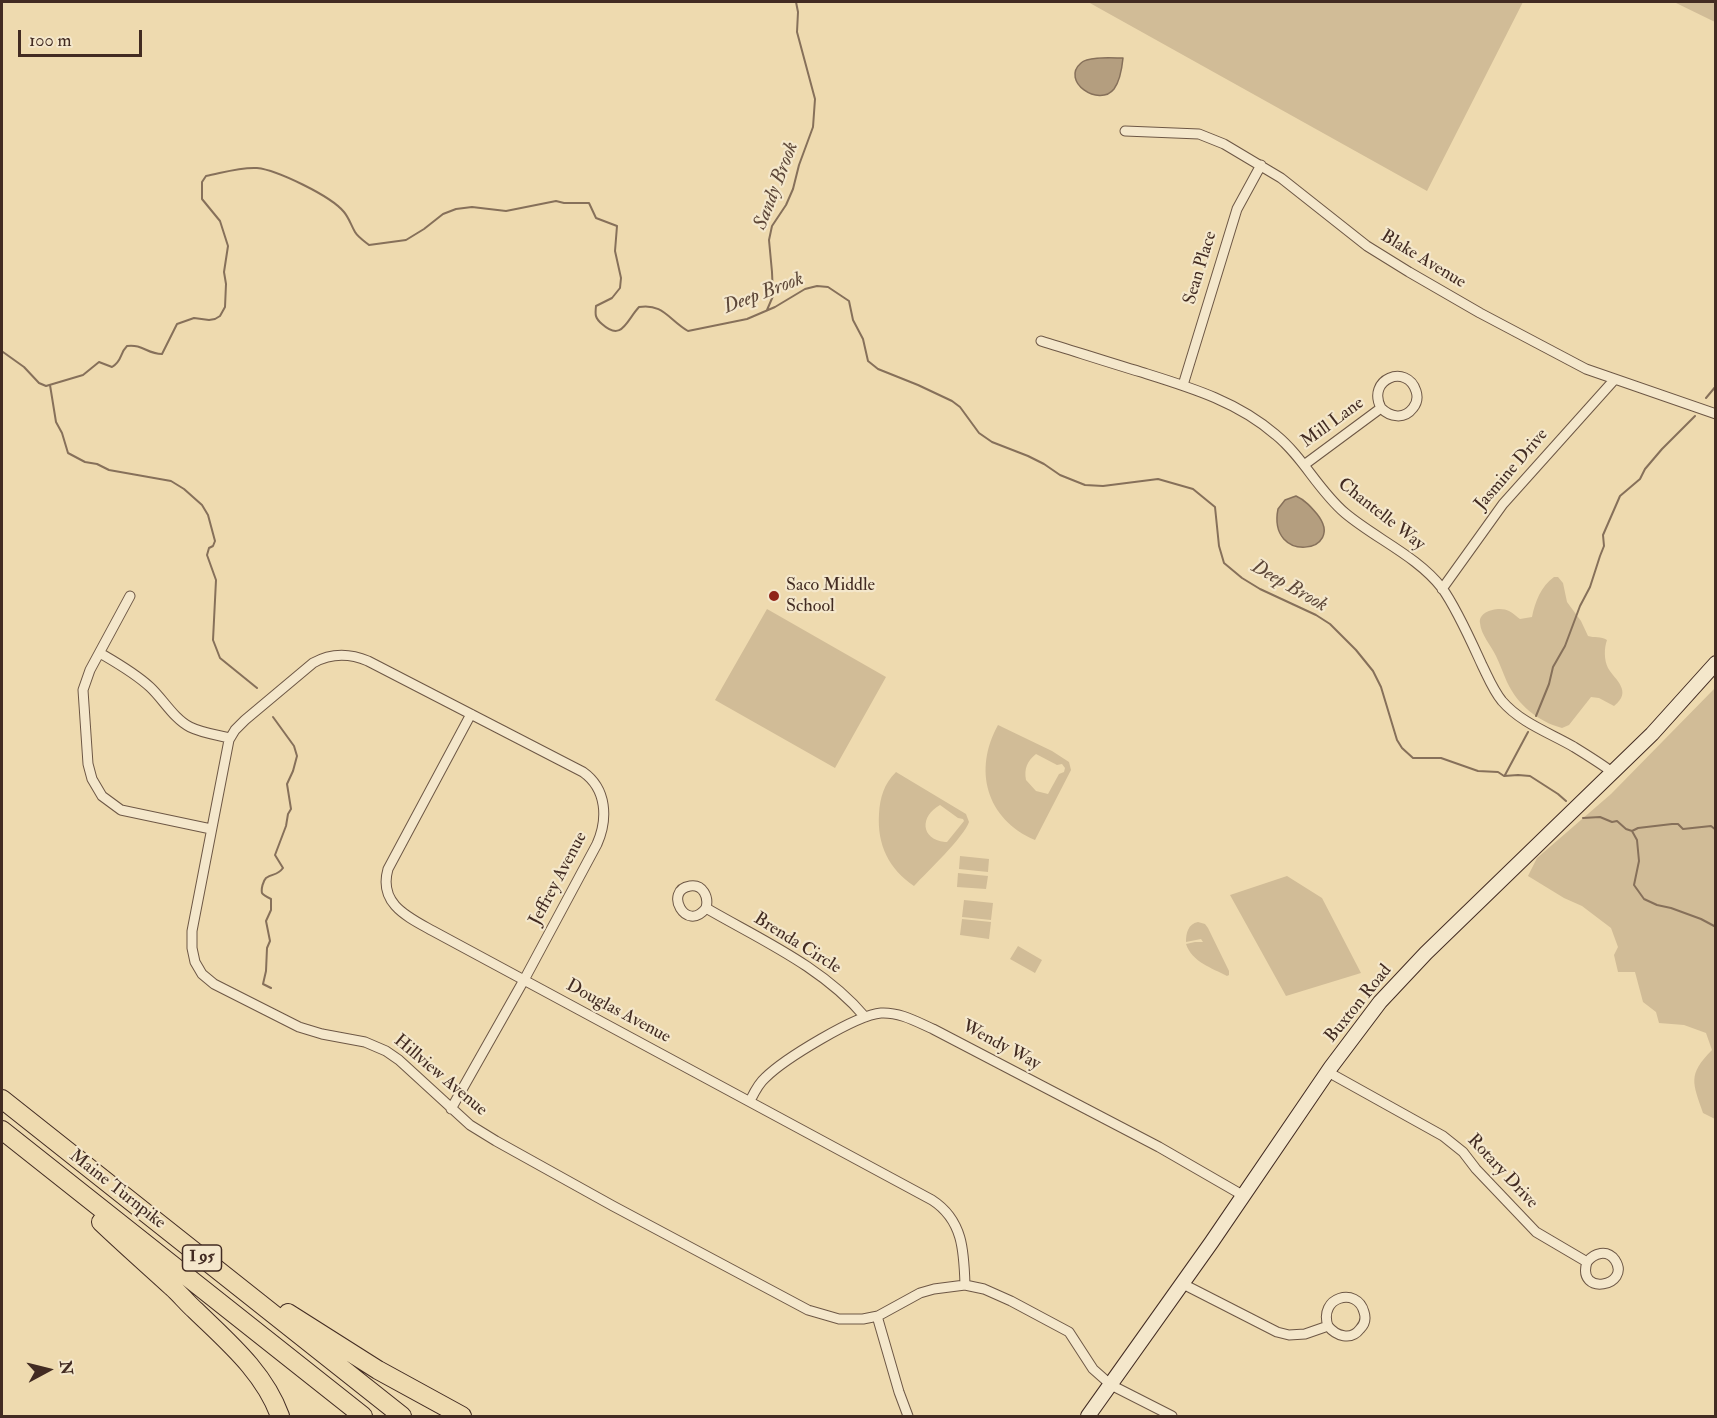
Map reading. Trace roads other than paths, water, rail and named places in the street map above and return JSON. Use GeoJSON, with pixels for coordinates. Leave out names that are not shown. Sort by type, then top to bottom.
{"type":"FeatureCollection","features":[{"type":"Feature","properties":{"kind":"highway","name":"Maine Turnpike"},"geometry":{"type":"LineString","coordinates":[[2,1099],[402,1416]]}},
{"type":"Feature","properties":{"kind":"highway","name":"Maine Turnpike"},"geometry":{"type":"LineString","coordinates":[[2,1130],[363,1416]]}},
{"type":"Feature","properties":{"kind":"highway"},"geometry":{"type":"LineString","coordinates":[[38,1159],[128,1249],[174,1289],[240,1354],[258,1374],[280,1416]]}},
{"type":"Feature","properties":{"kind":"highway"},"geometry":{"type":"LineString","coordinates":[[184,1244],[369,1364],[462,1416]]}},
{"type":"Feature","properties":{"kind":"main road","name":"Buxton Road"},"geometry":{"type":"LineString","coordinates":[[1088,1416],[1183,1284],[1328,1072],[1380,1002],[1413,966],[1658,726],[1716,663]]}},
{"type":"Feature","properties":{"kind":"street","name":"Blake Avenue"},"geometry":{"type":"LineString","coordinates":[[1125,131],[1198,134],[1232,147],[1281,178],[1367,246],[1555,354],[1586,369],[1716,414]]}},
{"type":"Feature","properties":{"kind":"street","name":"Sean Place"},"geometry":{"type":"LineString","coordinates":[[1183,385],[1237,209],[1261,165]]}},
{"type":"Feature","properties":{"kind":"street","name":"Chantelle Way"},"geometry":{"type":"LineString","coordinates":[[1041,341],[1218,398],[1250,416],[1284,441],[1323,491],[1348,515],[1419,566],[1442,589],[1465,629],[1493,687],[1504,703],[1523,719],[1574,747],[1612,772]]}},
{"type":"Feature","properties":{"kind":"street","name":"Mill Lane"},"geometry":{"type":"LineString","coordinates":[[1394,376],[1407,379],[1412,383],[1417,395],[1416,402],[1409,412],[1398,417],[1391,416],[1381,408],[1377,395],[1382,383],[1394,376]]}},
{"type":"Feature","properties":{"kind":"street","name":"Jasmine Drive"},"geometry":{"type":"LineString","coordinates":[[1442,589],[1503,504],[1615,379]]}},
{"type":"Feature","properties":{"kind":"street","name":"Mill Lane"},"geometry":{"type":"LineString","coordinates":[[1304,465],[1381,408]]}},
{"type":"Feature","properties":{"kind":"street"},"geometry":{"type":"LineString","coordinates":[[130,596],[86,676],[82,690],[88,764],[96,787],[109,802],[121,810],[211,829]]}},
{"type":"Feature","properties":{"kind":"street"},"geometry":{"type":"LineString","coordinates":[[100,653],[130,671],[150,687],[189,726],[230,738],[239,725],[313,663],[323,658],[339,655],[356,656],[368,661],[471,714]]}},
{"type":"Feature","properties":{"kind":"street","name":"Jeffrey Avenue"},"geometry":{"type":"LineString","coordinates":[[451,1108],[524,980],[597,844],[604,822],[603,803],[596,785],[583,772],[471,714]]}},
{"type":"Feature","properties":{"kind":"street","name":"Douglas Avenue"},"geometry":{"type":"LineString","coordinates":[[471,714],[389,864],[386,876],[387,890],[393,904],[407,916],[932,1200],[944,1208],[954,1222],[959,1235],[965,1285]]}},
{"type":"Feature","properties":{"kind":"street","name":"Hillview Avenue"},"geometry":{"type":"LineString","coordinates":[[230,738],[191,940],[195,962],[202,974],[214,984],[299,1028],[365,1042],[386,1051],[399,1060],[470,1125],[496,1141],[808,1310],[829,1317],[863,1319],[877,1316],[920,1293],[944,1286],[965,1285],[984,1289],[1069,1332],[1093,1369],[1111,1385],[1172,1416]]}},
{"type":"Feature","properties":{"kind":"street","name":"Brenda Circle"},"geometry":{"type":"LineString","coordinates":[[706,908],[813,970],[848,998],[865,1017]]}},
{"type":"Feature","properties":{"kind":"street","name":"Wendy Way"},"geometry":{"type":"LineString","coordinates":[[750,1101],[761,1082],[774,1071],[830,1035],[865,1017],[883,1013],[898,1014],[933,1029],[1159,1147],[1244,1196]]}},
{"type":"Feature","properties":{"kind":"street","name":"Rotary Drive"},"geometry":{"type":"LineString","coordinates":[[1328,1072],[1443,1136],[1462,1152],[1536,1232],[1587,1262]]}},
{"type":"Feature","properties":{"kind":"street"},"geometry":{"type":"LineString","coordinates":[[1183,1284],[1277,1332],[1288,1335],[1305,1334],[1328,1326]]}},
{"type":"Feature","properties":{"kind":"street"},"geometry":{"type":"LineString","coordinates":[[1349,1297],[1364,1309],[1365,1322],[1357,1333],[1345,1336],[1333,1332],[1328,1326],[1326,1320],[1328,1308],[1337,1299],[1349,1297]]}},
{"type":"Feature","properties":{"kind":"street"},"geometry":{"type":"LineString","coordinates":[[877,1316],[908,1416]]}},
{"type":"Feature","properties":{"kind":"waterway","name":"Sandy Brook"},"geometry":{"type":"LineString","coordinates":[[767,310],[773,296],[769,240],[772,226],[786,205],[793,189],[813,127],[815,99],[797,32],[796,2]]}},
{"type":"Feature","properties":{"kind":"waterway","name":"Deep Brook"},"geometry":{"type":"LineString","coordinates":[[2,353],[24,367],[39,383],[46,386],[83,375],[99,362],[112,367],[118,362],[127,346],[137,346],[162,354],[177,324],[194,318],[209,320],[220,316],[225,307],[224,272],[228,246],[220,221],[202,199],[202,182],[206,176],[237,169],[257,168],[290,179],[337,206],[346,214],[356,234],[369,245],[406,240],[443,214],[456,209],[472,207],[506,211],[556,201],[589,203],[596,218],[617,226],[615,251],[621,278],[620,288],[612,298],[596,306],[598,320],[609,329],[614,331],[623,328],[639,307],[647,306],[665,313],[688,331],[747,319],[775,307],[805,289],[817,286],[828,287],[849,301],[853,320],[863,339],[868,361],[878,369],[952,401],[960,407],[979,433],[992,442],[1028,456],[1060,475],[1085,485],[1103,486],[1158,479],[1193,489],[1215,507],[1219,546],[1224,563],[1260,589],[1330,624],[1356,650],[1373,671],[1381,687],[1397,740],[1413,758],[1441,758],[1478,771],[1498,772],[1504,776],[1530,776],[1566,801]]}},
{"type":"Feature","properties":{"kind":"waterway"},"geometry":{"type":"LineString","coordinates":[[50,385],[56,422],[68,453],[85,462],[97,464],[109,470],[171,481],[202,505],[208,515],[215,541],[207,555],[216,580],[213,640],[220,658],[257,688]]}},
{"type":"Feature","properties":{"kind":"waterway"},"geometry":{"type":"LineString","coordinates":[[1706,398],[1716,386]]}},
{"type":"Feature","properties":{"kind":"waterway"},"geometry":{"type":"LineString","coordinates":[[1536,716],[1553,667],[1565,646],[1590,587],[1604,546],[1603,535],[1620,496],[1640,479],[1645,469],[1662,449],[1695,416]]}},
{"type":"Feature","properties":{"kind":"waterway"},"geometry":{"type":"LineString","coordinates":[[271,988],[263,984],[267,948],[270,941],[266,921],[271,910],[271,899],[263,894],[262,889],[266,878],[283,868],[275,855],[291,809],[287,784],[297,756],[294,746],[273,717]]}},
{"type":"Feature","properties":{"kind":"waterway"},"geometry":{"type":"LineString","coordinates":[[1505,775],[1528,732]]}},
{"type":"Feature","properties":{"kind":"waterway","name":"Deep Brook"},"geometry":{"type":"LineString","coordinates":[[1583,818],[1600,817],[1612,822],[1617,821],[1632,831],[1638,828],[1672,824],[1678,824],[1683,829],[1711,826],[1716,830]]}},
{"type":"Feature","properties":{"kind":"waterway"},"geometry":{"type":"LineString","coordinates":[[1632,831],[1637,840],[1639,861],[1634,885],[1644,899],[1701,919],[1716,927]]}},
{"type":"Feature","properties":{"kind":"place","name":"Saco Middle School"},"geometry":{"type":"Point","coordinates":[774,596]}}]}
